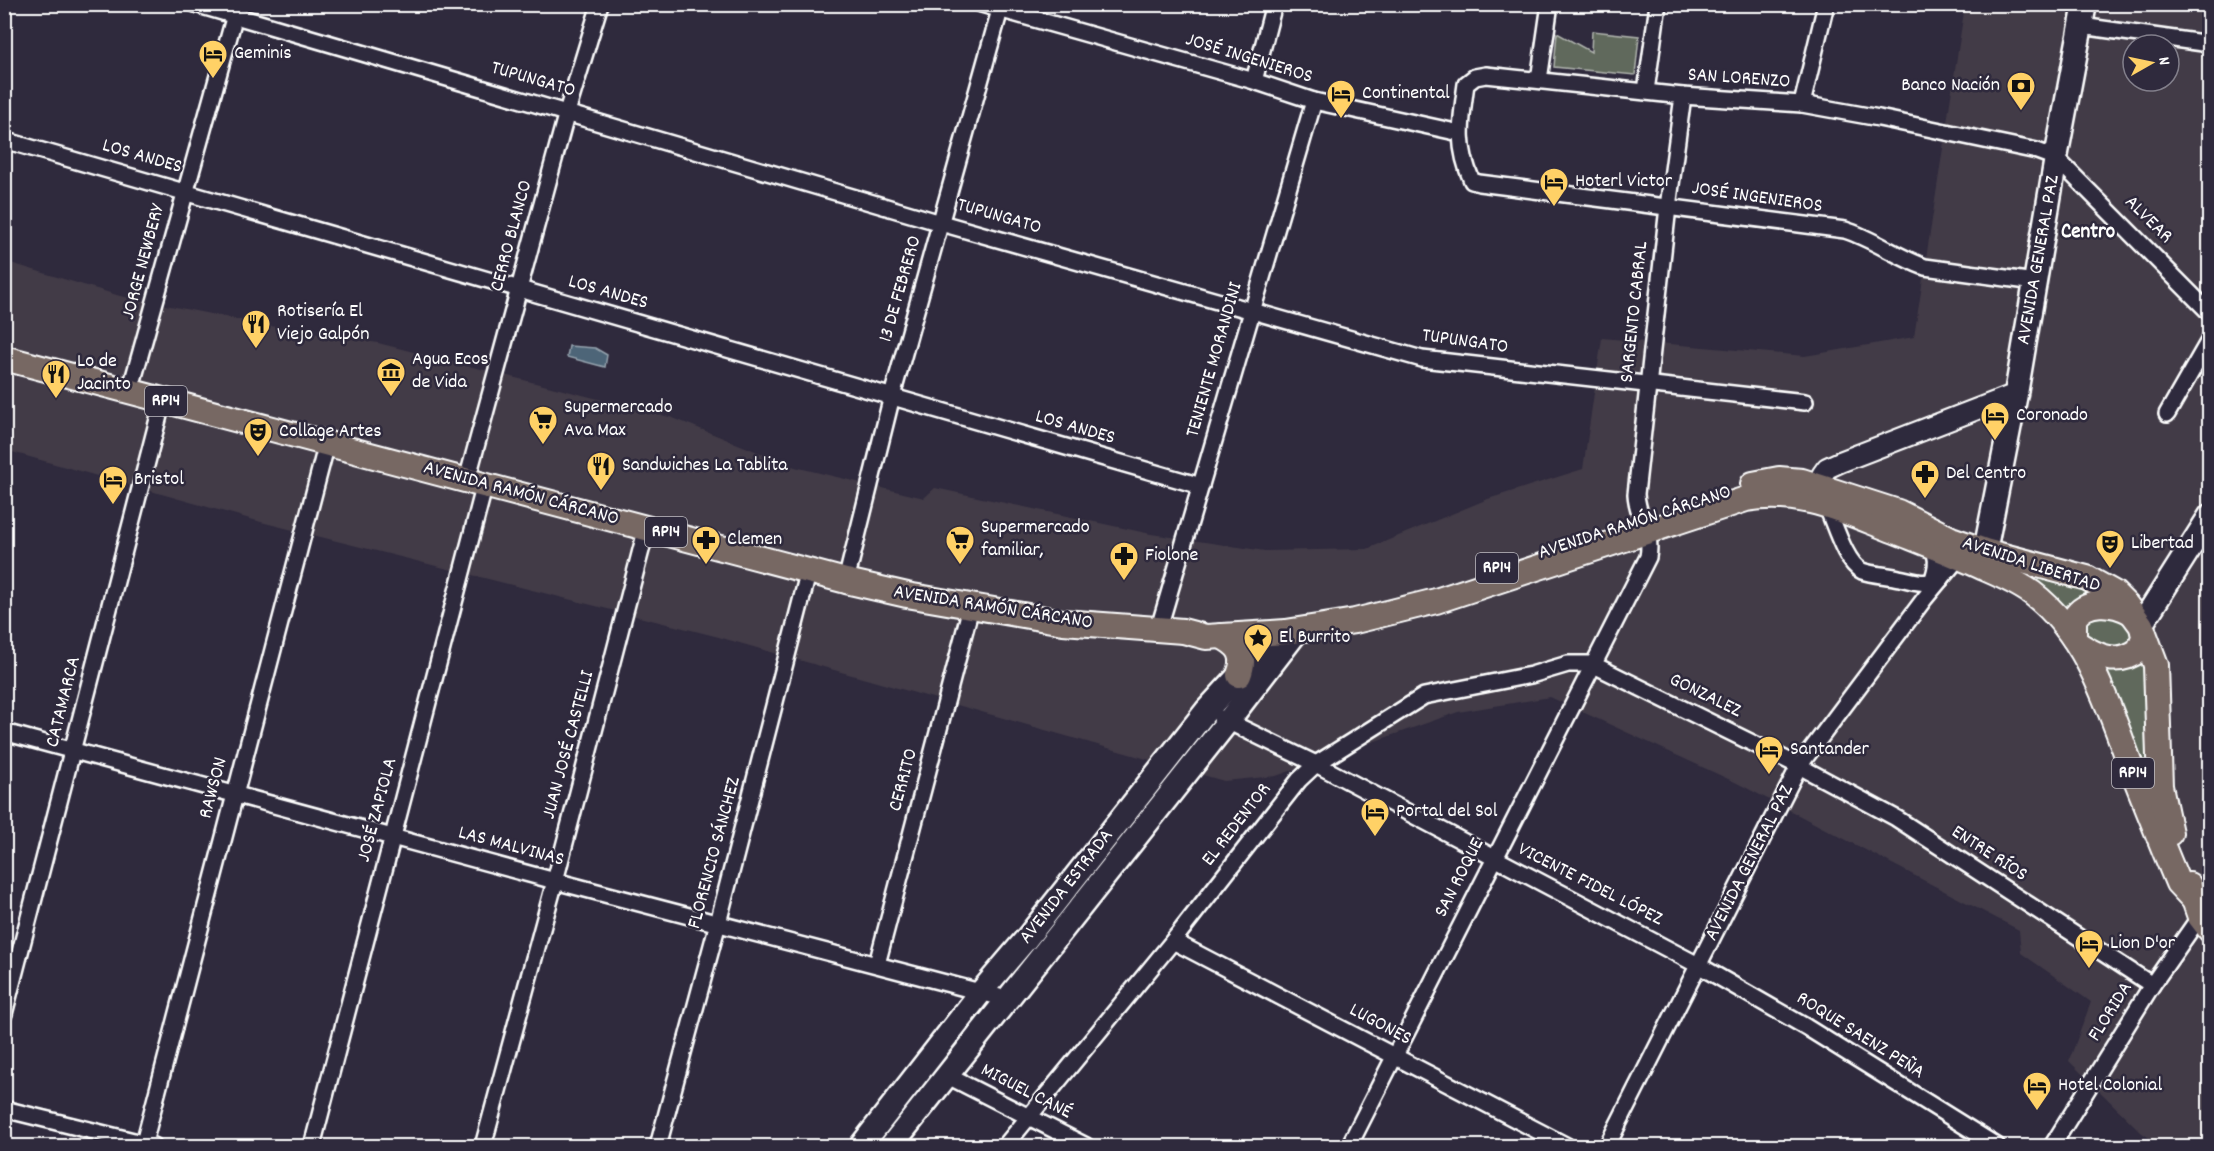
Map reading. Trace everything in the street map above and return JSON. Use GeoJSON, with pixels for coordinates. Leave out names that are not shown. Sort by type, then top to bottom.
{"type":"FeatureCollection","features":[{"type":"Feature","properties":{"kind":"main road","name":"AVENIDA GENERAL PAZ"},"geometry":{"type":"LineString","coordinates":[[1985,551],[2016,394],[2083,15]]}},
{"type":"Feature","properties":{"kind":"main road","name":"AVENIDA RAMÓN CÁRCANO"},"geometry":{"type":"LineString","coordinates":[[6,363],[130,391],[846,581],[971,607],[1063,622],[1158,631],[1184,631],[1206,637],[1288,632],[1355,621],[1436,601],[1645,526],[1758,482],[1779,479]]}},
{"type":"Feature","properties":{"kind":"main road","name":"AVENIDA LIBERTAD"},"geometry":{"type":"LineString","coordinates":[[1779,479],[1802,481],[1828,498],[2008,579],[2044,604],[2076,641],[2106,702],[2178,883],[2203,912]]}},
{"type":"Feature","properties":{"kind":"main road","name":"AVENIDA RAMÓN CÁRCANO"},"geometry":{"type":"LineString","coordinates":[[1184,631],[1205,625],[1306,616],[1349,609],[1442,586],[1645,526],[1761,496],[1828,498]]}},
{"type":"Feature","properties":{"kind":"main road","name":"AVENIDA LIBERTAD"},"geometry":{"type":"LineString","coordinates":[[1828,498],[1898,512],[1952,539],[1985,551],[2044,565],[2097,583],[2119,598],[2140,624],[2156,665],[2158,762],[2163,802],[2170,832],[2203,912]]}},
{"type":"Feature","properties":{"kind":"main road"},"geometry":{"type":"LineString","coordinates":[[2076,641],[2074,619],[2078,612],[2089,606],[2116,606],[2130,611],[2140,624],[2210,516]]}},
{"type":"Feature","properties":{"kind":"main road"},"geometry":{"type":"LineString","coordinates":[[1959,557],[1985,551],[1986,563],[2008,579]]}},
{"type":"Feature","properties":{"kind":"main road"},"geometry":{"type":"LineString","coordinates":[[1288,632],[1289,625],[1332,618],[1349,609]]}},
{"type":"Feature","properties":{"kind":"main road","name":"RP14"},"geometry":{"type":"LineString","coordinates":[[2076,641],[2098,656],[2122,658],[2139,650],[2142,644],[2140,624]]}},
{"type":"Feature","properties":{"kind":"main road","name":"AVENIDA ESTRADA"},"geometry":{"type":"LineString","coordinates":[[861,1146],[1206,711],[1239,675],[1288,632]]}},
{"type":"Feature","properties":{"kind":"main road","name":"AVENIDA ESTRADA"},"geometry":{"type":"LineString","coordinates":[[891,1146],[1228,721],[1288,632]]}},
{"type":"Feature","properties":{"kind":"main road"},"geometry":{"type":"LineString","coordinates":[[1221,636],[1239,648],[1243,663],[1239,675]]}},
{"type":"Feature","properties":{"kind":"main road"},"geometry":{"type":"LineString","coordinates":[[888,1113],[907,1126]]}},
{"type":"Feature","properties":{"kind":"street","name":"TUPUNGATO"},"geometry":{"type":"LineString","coordinates":[[195,4],[236,10],[567,112],[941,223],[1422,359],[1805,402]]}},
{"type":"Feature","properties":{"kind":"street","name":"CERRO BLANCO"},"geometry":{"type":"LineString","coordinates":[[476,482],[519,290],[567,112],[600,4]]}},
{"type":"Feature","properties":{"kind":"street","name":"JOSÉ INGENIEROS"},"geometry":{"type":"LineString","coordinates":[[981,4],[1254,81],[1314,101],[1460,133],[1465,164],[1472,181],[1479,183],[1845,230],[1925,267],[2035,282]]}},
{"type":"Feature","properties":{"kind":"street"},"geometry":{"type":"LineString","coordinates":[[1254,81],[1274,4]]}},
{"type":"Feature","properties":{"kind":"street"},"geometry":{"type":"LineString","coordinates":[[1539,80],[1550,4]]}},
{"type":"Feature","properties":{"kind":"street"},"geometry":{"type":"LineString","coordinates":[[1646,91],[1658,4]]}},
{"type":"Feature","properties":{"kind":"street"},"geometry":{"type":"LineString","coordinates":[[1802,104],[1826,4]]}},
{"type":"Feature","properties":{"kind":"street","name":"JORGE NEWBERY"},"geometry":{"type":"LineString","coordinates":[[130,391],[236,10]]}},
{"type":"Feature","properties":{"kind":"street","name":"13 DE FEBRERO"},"geometry":{"type":"LineString","coordinates":[[846,581],[892,396],[1000,10]]}},
{"type":"Feature","properties":{"kind":"street"},"geometry":{"type":"LineString","coordinates":[[2083,15],[2210,44]]}},
{"type":"Feature","properties":{"kind":"street","name":"SAN LORENZO"},"geometry":{"type":"LineString","coordinates":[[1460,133],[1466,84],[1475,77],[1486,75],[1683,96],[1802,104],[2037,151],[2056,158]]}},
{"type":"Feature","properties":{"kind":"street","name":"SARGENTO CABRAL"},"geometry":{"type":"LineString","coordinates":[[1645,526],[1636,503],[1636,494],[1668,207],[1683,96]]}},
{"type":"Feature","properties":{"kind":"street","name":"TENIENTE MORANDINI"},"geometry":{"type":"LineString","coordinates":[[1158,631],[1314,101]]}},
{"type":"Feature","properties":{"kind":"street","name":"LOS ANDES"},"geometry":{"type":"LineString","coordinates":[[4,140],[1201,486]]}},
{"type":"Feature","properties":{"kind":"street","name":"ALVEAR"},"geometry":{"type":"LineString","coordinates":[[2056,158],[2210,313]]}},
{"type":"Feature","properties":{"kind":"street"},"geometry":{"type":"LineString","coordinates":[[2167,414],[2210,339]]}},
{"type":"Feature","properties":{"kind":"street","name":"AVENIDA RAMÓN CÁRCANO"},"geometry":{"type":"LineString","coordinates":[[1828,498],[1822,475],[1827,468],[2016,394]]}},
{"type":"Feature","properties":{"kind":"street","name":"CATAMARCA"},"geometry":{"type":"LineString","coordinates":[[4,1014],[163,400]]}},
{"type":"Feature","properties":{"kind":"street","name":"RAWSON"},"geometry":{"type":"LineString","coordinates":[[149,1145],[234,795],[327,443]]}},
{"type":"Feature","properties":{"kind":"street","name":"AVENIDA RAMÓN CÁRCANO"},"geometry":{"type":"LineString","coordinates":[[1779,479],[1822,464],[1840,462]]}},
{"type":"Feature","properties":{"kind":"street","name":"JOSÉ ZAPIOLA"},"geometry":{"type":"LineString","coordinates":[[312,1146],[392,838],[476,482]]}},
{"type":"Feature","properties":{"kind":"street"},"geometry":{"type":"LineString","coordinates":[[1828,498],[1853,564],[1861,570],[1920,584],[1936,576],[1937,555],[1934,549],[1926,543]]}},
{"type":"Feature","properties":{"kind":"street","name":"SAN ROQUE"},"geometry":{"type":"LineString","coordinates":[[1349,1146],[1592,664],[1641,572],[1650,547],[1645,526]]}},
{"type":"Feature","properties":{"kind":"street","name":"JUAN JOSÉ CASTELLI"},"geometry":{"type":"LineString","coordinates":[[483,1146],[647,527]]}},
{"type":"Feature","properties":{"kind":"street","name":"AVENIDA GENERAL PAZ"},"geometry":{"type":"LineString","coordinates":[[1607,1146],[1799,766],[1925,598],[1936,576],[1959,557]]}},
{"type":"Feature","properties":{"kind":"street","name":"FLORENCIO SÁNCHEZ"},"geometry":{"type":"LineString","coordinates":[[658,1146],[809,570]]}},
{"type":"Feature","properties":{"kind":"street","name":"CERRITO"},"geometry":{"type":"LineString","coordinates":[[877,964],[971,607]]}},
{"type":"Feature","properties":{"kind":"street","name":"EL REDENTOR"},"geometry":{"type":"LineString","coordinates":[[1005,1146],[1173,941],[1299,780],[1316,765],[1424,696],[1531,675],[1568,664],[1592,664]]}},
{"type":"Feature","properties":{"kind":"street","name":"GONZALEZ"},"geometry":{"type":"LineString","coordinates":[[1592,664],[1799,766]]}},
{"type":"Feature","properties":{"kind":"street","name":"VICENTE FIDEL LÓPEZ"},"geometry":{"type":"LineString","coordinates":[[1206,711],[1316,765],[1698,965]]}},
{"type":"Feature","properties":{"kind":"street","name":"LAS MALVINAS"},"geometry":{"type":"LineString","coordinates":[[4,732],[392,838],[1007,999]]}},
{"type":"Feature","properties":{"kind":"street","name":"ENTRE RÍOS"},"geometry":{"type":"LineString","coordinates":[[1799,766],[1896,818],[2152,985]]}},
{"type":"Feature","properties":{"kind":"street","name":"FLORIDA"},"geometry":{"type":"LineString","coordinates":[[2052,1146],[2152,985],[2203,912]]}},
{"type":"Feature","properties":{"kind":"street"},"geometry":{"type":"LineString","coordinates":[[1027,938],[1046,951]]}},
{"type":"Feature","properties":{"kind":"street","name":"LUGONES"},"geometry":{"type":"LineString","coordinates":[[1173,941],[1568,1146]]}},
{"type":"Feature","properties":{"kind":"street","name":"ROQUE SAENZ PEÑA"},"geometry":{"type":"LineString","coordinates":[[1698,965],[1806,1027],[1997,1146]]}},
{"type":"Feature","properties":{"kind":"street","name":"MIGUEL CANÉ"},"geometry":{"type":"LineString","coordinates":[[946,1075],[1086,1146]]}},
{"type":"Feature","properties":{"kind":"street"},"geometry":{"type":"LineString","coordinates":[[4,1109],[149,1145]]}},
{"type":"Feature","properties":{"kind":"shaded area"},"geometry":{"type":"Polygon","coordinates":[[[1965,5],[2209,5],[2209,1146],[2161,1146],[2142,1133],[2069,1061],[2091,1002],[2021,953],[2019,930],[1737,783],[1550,697],[1458,712],[1276,776],[1224,781],[715,636],[261,522],[5,450],[4,261],[120,296],[281,328],[378,343],[673,418],[795,467],[924,498],[935,488],[1151,534],[1265,551],[1367,549],[1488,499],[1583,469],[1602,338],[1805,356],[1914,337],[1965,5]]]}},
{"type":"Feature","properties":{"kind":"green space"},"geometry":{"type":"Polygon","coordinates":[[[1592,31],[1639,36],[1635,75],[1554,67],[1557,33],[1591,52],[1592,31]]]}},
{"type":"Feature","properties":{"kind":"green space"},"geometry":{"type":"Polygon","coordinates":[[[2006,563],[2100,594],[2065,613],[2006,563]]]}},
{"type":"Feature","properties":{"kind":"green space"},"geometry":{"type":"Polygon","coordinates":[[[2088,614],[2122,618],[2132,629],[2133,640],[2119,651],[2084,636],[2082,619],[2088,614]]]}},
{"type":"Feature","properties":{"kind":"green space"},"geometry":{"type":"Polygon","coordinates":[[[2145,660],[2156,802],[2102,667],[2145,660]]]}},
{"type":"Feature","properties":{"kind":"water"},"geometry":{"type":"Polygon","coordinates":[[[569,346],[595,348],[607,355],[605,367],[567,357],[569,346]]]}},
{"type":"Feature","properties":{"kind":"place","name":"Geminis"},"geometry":{"type":"Point","coordinates":[213,80]}},
{"type":"Feature","properties":{"kind":"place","name":"Banco Nación"},"geometry":{"type":"Point","coordinates":[2021,112]}},
{"type":"Feature","properties":{"kind":"place","name":"Continental"},"geometry":{"type":"Point","coordinates":[1341,120]}},
{"type":"Feature","properties":{"kind":"place","name":"Hoterl Victor"},"geometry":{"type":"Point","coordinates":[1554,208]}},
{"type":"Feature","properties":{"kind":"place","name":"Rotisería El Viejo Galpón"},"geometry":{"type":"Point","coordinates":[256,350]}},
{"type":"Feature","properties":{"kind":"place","name":"Agua Ecos de Vida"},"geometry":{"type":"Point","coordinates":[391,398]}},
{"type":"Feature","properties":{"kind":"place","name":"Lo de Jacinto"},"geometry":{"type":"Point","coordinates":[56,400]}},
{"type":"Feature","properties":{"kind":"place","name":"Coronado"},"geometry":{"type":"Point","coordinates":[1995,442]}},
{"type":"Feature","properties":{"kind":"place","name":"Supermercado Ava Max"},"geometry":{"type":"Point","coordinates":[543,446]}},
{"type":"Feature","properties":{"kind":"place","name":"Collage Artes"},"geometry":{"type":"Point","coordinates":[258,458]}},
{"type":"Feature","properties":{"kind":"place","name":"Sandwiches La Tablita"},"geometry":{"type":"Point","coordinates":[601,492]}},
{"type":"Feature","properties":{"kind":"place","name":"Del Centro"},"geometry":{"type":"Point","coordinates":[1925,500]}},
{"type":"Feature","properties":{"kind":"place","name":"Bristol"},"geometry":{"type":"Point","coordinates":[113,506]}},
{"type":"Feature","properties":{"kind":"place","name":"Clemen"},"geometry":{"type":"Point","coordinates":[706,566]}},
{"type":"Feature","properties":{"kind":"place","name":"Supermercado familiar,"},"geometry":{"type":"Point","coordinates":[960,566]}},
{"type":"Feature","properties":{"kind":"place","name":"Libertad"},"geometry":{"type":"Point","coordinates":[2110,570]}},
{"type":"Feature","properties":{"kind":"place","name":"Fiolone"},"geometry":{"type":"Point","coordinates":[1124,582]}},
{"type":"Feature","properties":{"kind":"place","name":"El Burrito"},"geometry":{"type":"Point","coordinates":[1258,664]}},
{"type":"Feature","properties":{"kind":"place","name":"Santander"},"geometry":{"type":"Point","coordinates":[1769,776]}},
{"type":"Feature","properties":{"kind":"place","name":"Portal del Sol"},"geometry":{"type":"Point","coordinates":[1375,838]}},
{"type":"Feature","properties":{"kind":"place","name":"Lion D'or"},"geometry":{"type":"Point","coordinates":[2089,970]}},
{"type":"Feature","properties":{"kind":"place","name":"Hotel Colonial"},"geometry":{"type":"Point","coordinates":[2037,1112]}},
{"type":"Feature","properties":{"kind":"district","name":"Centro"},"geometry":{"type":"Point","coordinates":[2088,233]}}]}
